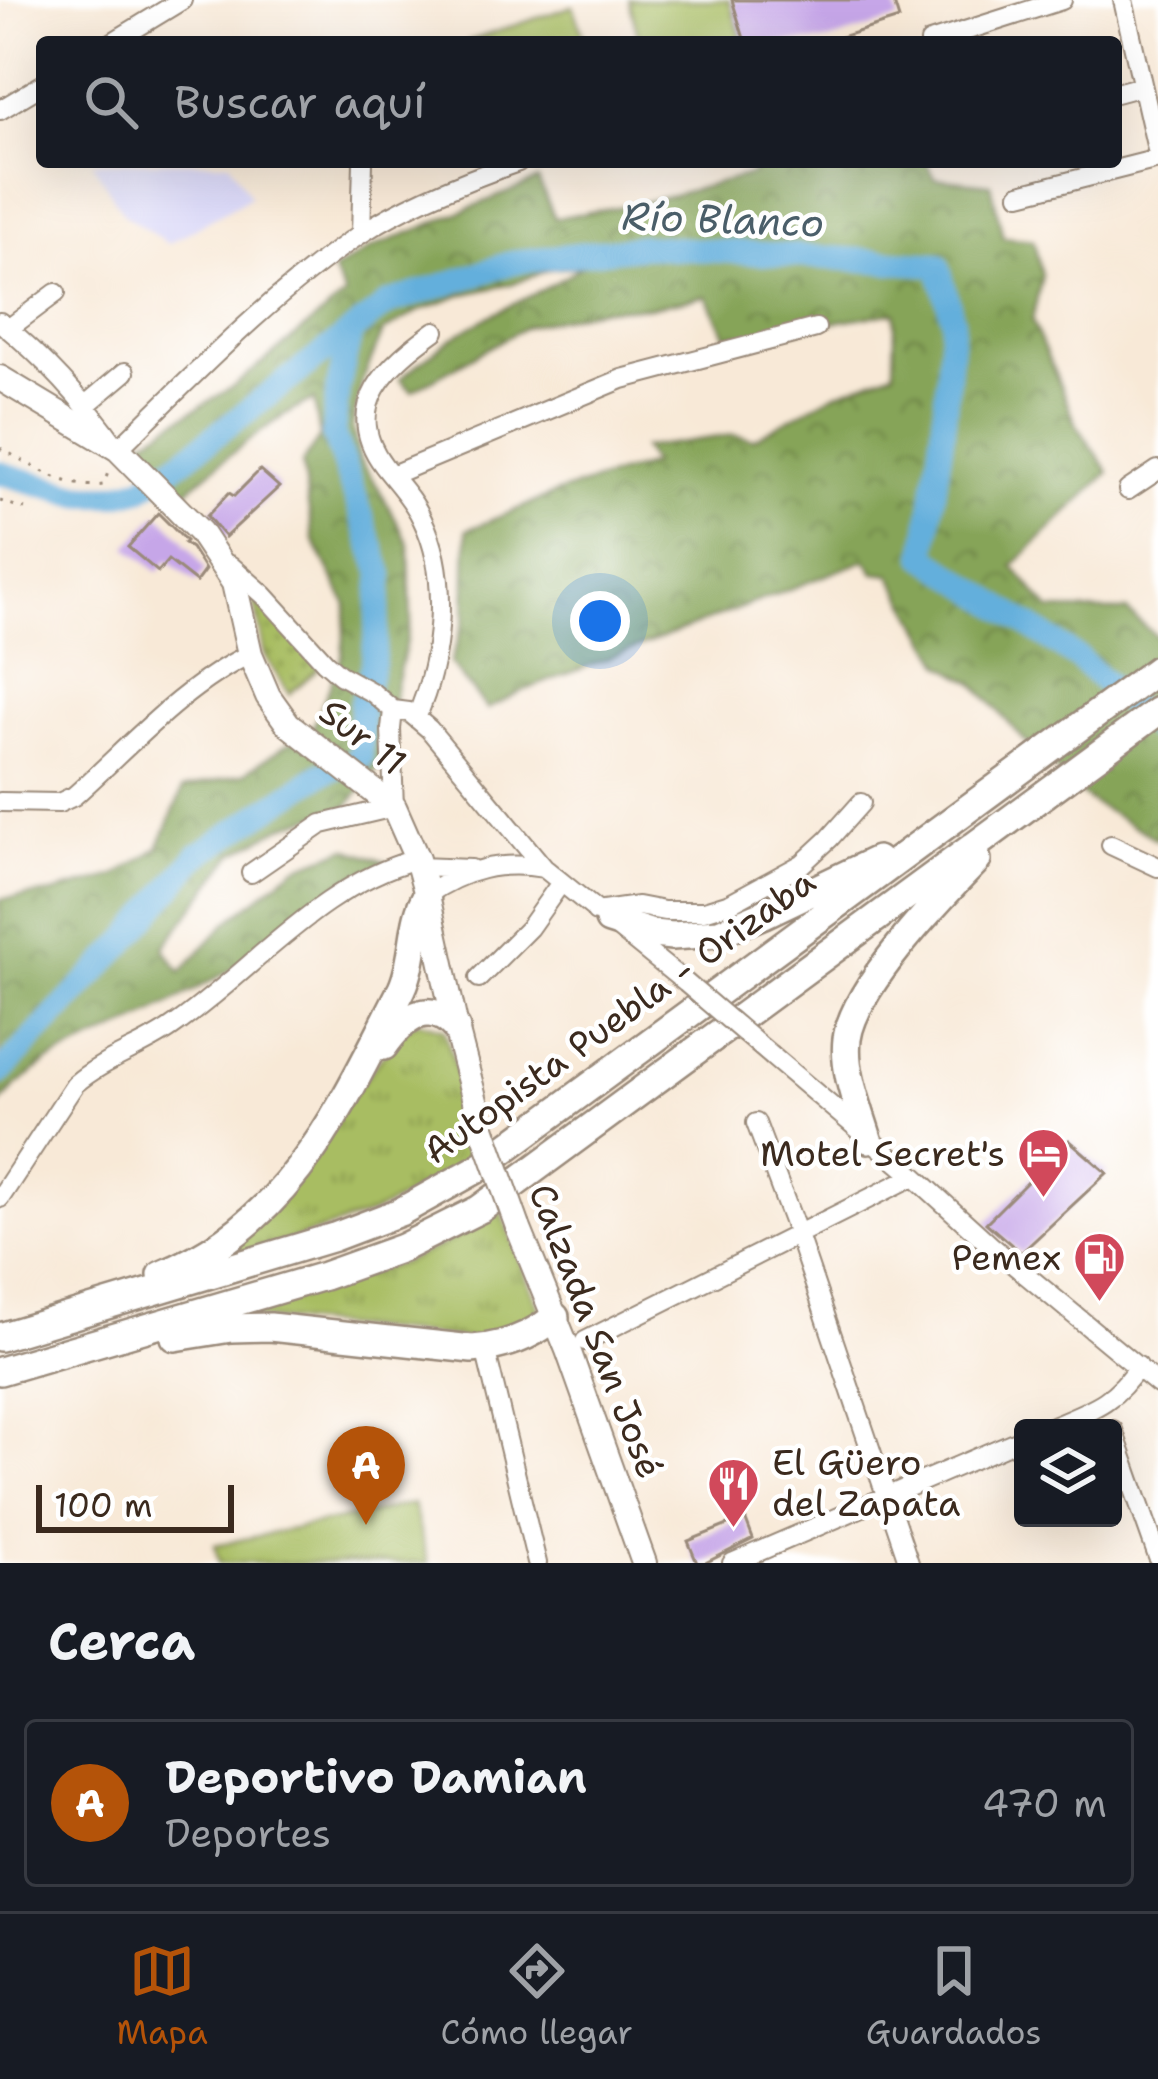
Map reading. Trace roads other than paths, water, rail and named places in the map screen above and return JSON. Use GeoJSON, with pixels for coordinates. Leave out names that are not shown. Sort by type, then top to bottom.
{"type":"FeatureCollection","features":[{"type":"Feature","properties":{"kind":"highway","name":"Autopista Puebla - Orizaba"},"geometry":{"type":"LineString","coordinates":[[11,1334],[334,1237],[400,1212],[479,1168],[1158,669]]}},
{"type":"Feature","properties":{"kind":"highway","name":"Autopista Puebla - Orizaba"},"geometry":{"type":"LineString","coordinates":[[0,1371],[325,1276],[402,1248],[480,1209],[1158,711]]}},
{"type":"Feature","properties":{"kind":"highway"},"geometry":{"type":"LineString","coordinates":[[603,916],[653,934],[719,933],[871,863],[988,793]]}},
{"type":"Feature","properties":{"kind":"highway"},"geometry":{"type":"LineString","coordinates":[[868,1138],[847,1055],[856,1009],[867,988],[944,894],[1031,805]]}},
{"type":"Feature","properties":{"kind":"highway"},"geometry":{"type":"LineString","coordinates":[[330,1125],[409,974],[418,913],[427,895]]}},
{"type":"Feature","properties":{"kind":"highway"},"geometry":{"type":"LineString","coordinates":[[11,1334],[180,1268],[239,1232],[301,1169],[404,1022],[433,1012],[456,1028]]}},
{"type":"Feature","properties":{"kind":"highway"},"geometry":{"type":"LineString","coordinates":[[0,1371],[244,1327],[485,1348],[529,1335],[555,1317]]}},
{"type":"Feature","properties":{"kind":"main road","name":"Sur 11"},"geometry":{"type":"LineString","coordinates":[[0,378],[119,450],[217,554],[235,583],[250,654],[268,696],[288,724],[394,807],[427,895],[481,1124]]}},
{"type":"Feature","properties":{"kind":"main road","name":"Calzada San José"},"geometry":{"type":"LineString","coordinates":[[481,1124],[644,1563]]}},
{"type":"Feature","properties":{"kind":"street"},"geometry":{"type":"LineString","coordinates":[[119,36],[148,9],[182,0]]}},
{"type":"Feature","properties":{"kind":"street"},"geometry":{"type":"LineString","coordinates":[[949,36],[1062,0]]}},
{"type":"Feature","properties":{"kind":"street"},"geometry":{"type":"LineString","coordinates":[[1122,167],[1158,157],[1142,86],[1123,43],[1123,0]]}},
{"type":"Feature","properties":{"kind":"street"},"geometry":{"type":"LineString","coordinates":[[1122,91],[1142,86]]}},
{"type":"Feature","properties":{"kind":"street"},"geometry":{"type":"LineString","coordinates":[[0,110],[36,89]]}},
{"type":"Feature","properties":{"kind":"street"},"geometry":{"type":"LineString","coordinates":[[361,233],[363,168]]}},
{"type":"Feature","properties":{"kind":"street"},"geometry":{"type":"LineString","coordinates":[[56,293],[4,326],[87,404],[119,450],[224,346],[361,233],[504,168]]}},
{"type":"Feature","properties":{"kind":"street"},"geometry":{"type":"LineString","coordinates":[[1020,194],[1117,168]]}},
{"type":"Feature","properties":{"kind":"street"},"geometry":{"type":"LineString","coordinates":[[392,475],[622,380],[816,328]]}},
{"type":"Feature","properties":{"kind":"street"},"geometry":{"type":"LineString","coordinates":[[416,718],[429,689],[440,585],[423,519],[373,448],[367,430],[368,400],[381,376],[435,331]]}},
{"type":"Feature","properties":{"kind":"street"},"geometry":{"type":"LineString","coordinates":[[87,404],[125,372]]}},
{"type":"Feature","properties":{"kind":"street"},"geometry":{"type":"LineString","coordinates":[[1129,490],[1158,470]]}},
{"type":"Feature","properties":{"kind":"street"},"geometry":{"type":"LineString","coordinates":[[217,554],[325,662],[429,729],[560,884],[686,983],[1158,1384]]}},
{"type":"Feature","properties":{"kind":"street"},"geometry":{"type":"LineString","coordinates":[[0,802],[58,803],[74,796],[220,668],[250,654]]}},
{"type":"Feature","properties":{"kind":"street"},"geometry":{"type":"LineString","coordinates":[[251,873],[322,824],[394,807],[392,709]]}},
{"type":"Feature","properties":{"kind":"street"},"geometry":{"type":"LineString","coordinates":[[603,916],[638,906],[704,911],[730,902],[802,863],[861,803]]}},
{"type":"Feature","properties":{"kind":"street"},"geometry":{"type":"LineString","coordinates":[[1111,844],[1158,867]]}},
{"type":"Feature","properties":{"kind":"street"},"geometry":{"type":"LineString","coordinates":[[0,1198],[75,1084],[91,1070],[171,1028],[338,893],[374,873],[418,863],[476,870]]}},
{"type":"Feature","properties":{"kind":"street"},"geometry":{"type":"LineString","coordinates":[[427,895],[476,870],[521,865],[544,868]]}},
{"type":"Feature","properties":{"kind":"street"},"geometry":{"type":"LineString","coordinates":[[479,978],[529,928],[560,884]]}},
{"type":"Feature","properties":{"kind":"street"},"geometry":{"type":"LineString","coordinates":[[756,1123],[909,1563]]}},
{"type":"Feature","properties":{"kind":"street"},"geometry":{"type":"LineString","coordinates":[[585,1341],[914,1176]]}},
{"type":"Feature","properties":{"kind":"street"},"geometry":{"type":"LineString","coordinates":[[485,1348],[537,1563]]}},
{"type":"Feature","properties":{"kind":"street"},"geometry":{"type":"LineString","coordinates":[[1069,1419],[1104,1404],[1126,1387],[1138,1366]]}},
{"type":"Feature","properties":{"kind":"street"},"geometry":{"type":"LineString","coordinates":[[1104,1404],[1109,1419]]}},
{"type":"Feature","properties":{"kind":"street"},"geometry":{"type":"LineString","coordinates":[[732,1563],[1014,1442]]}},
{"type":"Feature","properties":{"kind":"street"},"geometry":{"type":"LineString","coordinates":[[1122,1455],[1158,1557]]}},
{"type":"Feature","properties":{"kind":"waterway","name":"Río Blanco"},"geometry":{"type":"LineString","coordinates":[[0,1073],[132,935],[197,856],[321,774],[361,758],[361,703],[373,662],[382,574],[333,433],[351,332],[389,303],[514,262],[643,246],[938,265],[953,320],[925,556],[1079,659],[1158,731]]}},
{"type":"Feature","properties":{"kind":"waterway"},"geometry":{"type":"LineString","coordinates":[[0,473],[79,495],[113,495],[141,488],[351,332]]}},
{"type":"Feature","properties":{"kind":"place","name":"Motel Secret's"},"geometry":{"type":"Point","coordinates":[1044,1199]}},
{"type":"Feature","properties":{"kind":"place","name":"Pemex"},"geometry":{"type":"Point","coordinates":[1100,1303]}},
{"type":"Feature","properties":{"kind":"place","name":"Deportivo Damian"},"geometry":{"type":"Point","coordinates":[366,1525]}},
{"type":"Feature","properties":{"kind":"place","name":"El Güero del Zapata"},"geometry":{"type":"Point","coordinates":[733,1529]}}]}
